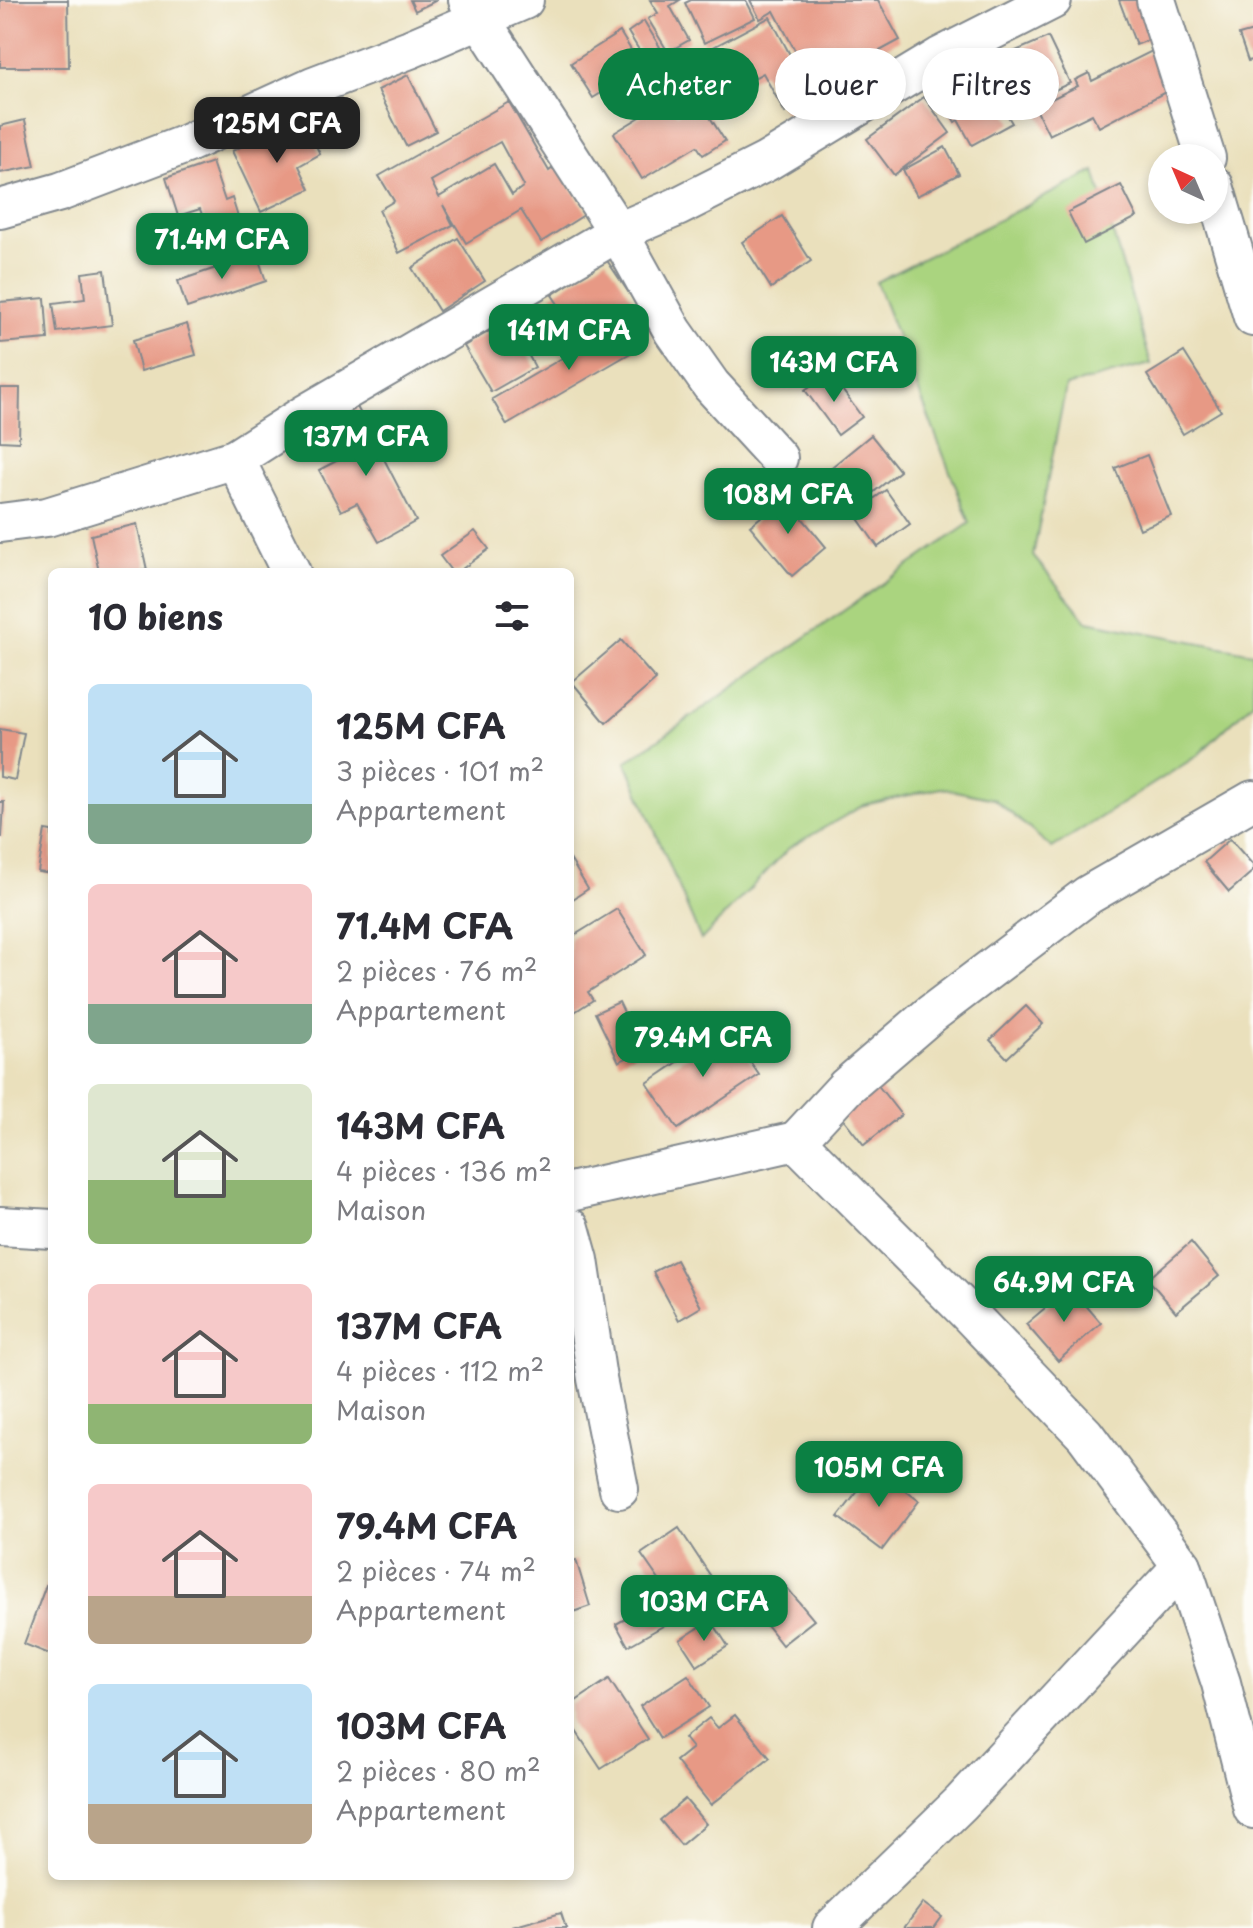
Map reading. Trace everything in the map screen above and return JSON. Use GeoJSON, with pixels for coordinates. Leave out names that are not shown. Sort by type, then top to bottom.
{"type":"FeatureCollection","features":[{"type":"Feature","properties":{"kind":"street"},"geometry":{"type":"LineString","coordinates":[[0,209],[60,192],[186,144],[474,10],[524,0]]}},
{"type":"Feature","properties":{"kind":"street"},"geometry":{"type":"LineString","coordinates":[[0,523],[47,517],[235,459],[304,415],[618,232],[677,207],[766,162],[940,57],[1052,0]]}},
{"type":"Feature","properties":{"kind":"street"},"geometry":{"type":"LineString","coordinates":[[1156,0],[1202,144]]}},
{"type":"Feature","properties":{"kind":"street"},"geometry":{"type":"LineString","coordinates":[[474,10],[618,232],[673,331],[711,385],[778,458]]}},
{"type":"Feature","properties":{"kind":"street"},"geometry":{"type":"LineString","coordinates":[[1225,224],[1253,317]]}},
{"type":"Feature","properties":{"kind":"street"},"geometry":{"type":"LineString","coordinates":[[235,459],[289,568]]}},
{"type":"Feature","properties":{"kind":"street"},"geometry":{"type":"LineString","coordinates":[[574,1191],[796,1141],[846,1087],[931,1014],[1088,895],[1253,800]]}},
{"type":"Feature","properties":{"kind":"street"},"geometry":{"type":"LineString","coordinates":[[796,1141],[1085,1435],[1182,1566],[1221,1683],[1253,1809]]}},
{"type":"Feature","properties":{"kind":"street"},"geometry":{"type":"LineString","coordinates":[[0,1226],[48,1229]]}},
{"type":"Feature","properties":{"kind":"street"},"geometry":{"type":"LineString","coordinates":[[574,1242],[619,1489]]}},
{"type":"Feature","properties":{"kind":"street"},"geometry":{"type":"LineString","coordinates":[[832,1928],[961,1803],[1182,1566]]}},
{"type":"Feature","properties":{"kind":"green space"},"geometry":{"type":"Polygon","coordinates":[[[1095,171],[1151,364],[1066,386],[1033,556],[1087,621],[1253,653],[1253,702],[1197,756],[1052,848],[994,799],[941,788],[864,805],[789,848],[701,940],[626,762],[970,523],[876,282],[1095,171]]]}},
{"type":"Feature","properties":{"kind":"building"},"geometry":{"type":"Polygon","coordinates":[[[0,0],[68,0],[69,67],[0,67],[0,0]]]}},
{"type":"Feature","properties":{"kind":"building"},"geometry":{"type":"Polygon","coordinates":[[[410,0],[437,0],[415,11],[410,0]]]}},
{"type":"Feature","properties":{"kind":"building"},"geometry":{"type":"Polygon","coordinates":[[[650,0],[680,0],[670,6],[689,40],[675,48],[666,48],[648,19],[658,13],[650,0]]]}},
{"type":"Feature","properties":{"kind":"building"},"geometry":{"type":"Polygon","coordinates":[[[691,0],[746,0],[755,18],[704,43],[685,3],[691,0]]]}},
{"type":"Feature","properties":{"kind":"building"},"geometry":{"type":"Polygon","coordinates":[[[750,0],[878,0],[900,40],[885,48],[794,48],[774,11],[760,19],[750,0]]]}},
{"type":"Feature","properties":{"kind":"building"},"geometry":{"type":"Polygon","coordinates":[[[1119,0],[1147,0],[1161,35],[1136,45],[1119,0]]]}},
{"type":"Feature","properties":{"kind":"building"},"geometry":{"type":"Polygon","coordinates":[[[770,17],[786,48],[775,48],[775,95],[763,73],[759,75],[759,48],[712,48],[770,17]]]}},
{"type":"Feature","properties":{"kind":"building"},"geometry":{"type":"Polygon","coordinates":[[[644,21],[660,47],[638,48],[628,32],[644,21]]]}},
{"type":"Feature","properties":{"kind":"building"},"geometry":{"type":"Polygon","coordinates":[[[1253,31],[1253,60],[1248,61],[1239,35],[1253,31]]]}},
{"type":"Feature","properties":{"kind":"building"},"geometry":{"type":"Polygon","coordinates":[[[620,32],[630,48],[598,48],[598,95],[593,98],[571,63],[620,32]]]}},
{"type":"Feature","properties":{"kind":"building"},"geometry":{"type":"Polygon","coordinates":[[[1048,37],[1053,48],[1023,48],[1048,37]]]}},
{"type":"Feature","properties":{"kind":"building"},"geometry":{"type":"Polygon","coordinates":[[[1156,49],[1175,87],[1099,127],[1092,114],[1049,135],[1042,120],[1059,120],[1059,95],[1078,86],[1075,80],[1089,73],[1092,81],[1156,49]]]}},
{"type":"Feature","properties":{"kind":"building"},"geometry":{"type":"Polygon","coordinates":[[[1059,60],[1070,83],[1059,88],[1059,60]]]}},
{"type":"Feature","properties":{"kind":"building"},"geometry":{"type":"Polygon","coordinates":[[[408,75],[436,131],[406,146],[378,90],[408,75]]]}},
{"type":"Feature","properties":{"kind":"building"},"geometry":{"type":"Polygon","coordinates":[[[922,98],[922,120],[941,120],[950,133],[894,175],[867,139],[893,120],[906,120],[906,110],[922,98]]]}},
{"type":"Feature","properties":{"kind":"building"},"geometry":{"type":"Polygon","coordinates":[[[509,102],[549,171],[557,165],[587,213],[541,242],[521,210],[466,243],[443,205],[453,225],[399,253],[379,210],[394,201],[379,176],[509,102]],[[500,142],[431,181],[439,197],[494,164],[512,195],[524,186],[500,142]]]}},
{"type":"Feature","properties":{"kind":"building"},"geometry":{"type":"Polygon","coordinates":[[[25,120],[35,166],[0,173],[0,126],[25,120]]]}},
{"type":"Feature","properties":{"kind":"building"},"geometry":{"type":"Polygon","coordinates":[[[635,120],[712,120],[725,141],[703,155],[697,146],[642,179],[614,133],[635,120]]]}},
{"type":"Feature","properties":{"kind":"building"},"geometry":{"type":"Polygon","coordinates":[[[958,120],[1010,120],[1012,123],[972,145],[958,120]]]}},
{"type":"Feature","properties":{"kind":"building"},"geometry":{"type":"Polygon","coordinates":[[[305,123],[320,154],[299,166],[310,189],[261,212],[232,151],[281,128],[284,134],[305,123]]]}},
{"type":"Feature","properties":{"kind":"building"},"geometry":{"type":"Polygon","coordinates":[[[945,147],[959,174],[917,196],[903,170],[945,147]]]}},
{"type":"Feature","properties":{"kind":"building"},"geometry":{"type":"Polygon","coordinates":[[[212,162],[225,201],[232,198],[242,230],[211,240],[200,209],[178,216],[166,178],[212,162]]]}},
{"type":"Feature","properties":{"kind":"building"},"geometry":{"type":"Polygon","coordinates":[[[1121,185],[1137,217],[1084,244],[1068,212],[1121,185]]]}},
{"type":"Feature","properties":{"kind":"building"},"geometry":{"type":"Polygon","coordinates":[[[782,216],[811,261],[771,288],[742,242],[782,216]]]}},
{"type":"Feature","properties":{"kind":"building"},"geometry":{"type":"Polygon","coordinates":[[[458,238],[485,281],[439,311],[412,268],[458,238]]]}},
{"type":"Feature","properties":{"kind":"building"},"geometry":{"type":"Polygon","coordinates":[[[257,254],[266,281],[187,308],[178,281],[257,254]]]}},
{"type":"Feature","properties":{"kind":"building"},"geometry":{"type":"Polygon","coordinates":[[[606,259],[637,305],[583,342],[552,295],[606,259]]]}},
{"type":"Feature","properties":{"kind":"building"},"geometry":{"type":"Polygon","coordinates":[[[105,270],[112,325],[57,332],[53,303],[85,299],[82,273],[105,270]]]}},
{"type":"Feature","properties":{"kind":"building"},"geometry":{"type":"Polygon","coordinates":[[[45,298],[48,339],[0,343],[0,302],[45,298]]]}},
{"type":"Feature","properties":{"kind":"building"},"geometry":{"type":"Polygon","coordinates":[[[631,318],[646,344],[507,425],[492,399],[631,318]]]}},
{"type":"Feature","properties":{"kind":"building"},"geometry":{"type":"Polygon","coordinates":[[[509,320],[535,367],[491,392],[464,346],[509,320]]]}},
{"type":"Feature","properties":{"kind":"building"},"geometry":{"type":"Polygon","coordinates":[[[187,324],[196,355],[141,371],[133,340],[187,324]]]}},
{"type":"Feature","properties":{"kind":"building"},"geometry":{"type":"Polygon","coordinates":[[[1184,352],[1221,411],[1183,434],[1147,375],[1184,352]]]}},
{"type":"Feature","properties":{"kind":"building"},"geometry":{"type":"Polygon","coordinates":[[[829,372],[862,417],[838,435],[805,390],[829,372]]]}},
{"type":"Feature","properties":{"kind":"building"},"geometry":{"type":"Polygon","coordinates":[[[0,388],[20,388],[19,442],[0,441],[0,388]]]}},
{"type":"Feature","properties":{"kind":"building"},"geometry":{"type":"Polygon","coordinates":[[[354,401],[416,521],[379,542],[357,503],[341,511],[319,470],[350,454],[330,414],[354,401]]]}},
{"type":"Feature","properties":{"kind":"building"},"geometry":{"type":"Polygon","coordinates":[[[871,435],[900,471],[855,507],[827,471],[871,435]]]}},
{"type":"Feature","properties":{"kind":"building"},"geometry":{"type":"Polygon","coordinates":[[[1147,455],[1171,516],[1140,529],[1115,468],[1147,455]]]}},
{"type":"Feature","properties":{"kind":"building"},"geometry":{"type":"Polygon","coordinates":[[[886,490],[910,524],[878,547],[854,513],[886,490]]]}},
{"type":"Feature","properties":{"kind":"building"},"geometry":{"type":"Polygon","coordinates":[[[785,497],[826,547],[792,576],[750,526],[785,497]]]}},
{"type":"Feature","properties":{"kind":"building"},"geometry":{"type":"Polygon","coordinates":[[[137,524],[147,568],[98,568],[91,535],[137,524]]]}},
{"type":"Feature","properties":{"kind":"building"},"geometry":{"type":"Polygon","coordinates":[[[475,531],[489,549],[463,568],[449,568],[440,556],[475,531]]]}},
{"type":"Feature","properties":{"kind":"building"},"geometry":{"type":"Polygon","coordinates":[[[621,640],[656,680],[606,723],[574,684],[574,680],[621,640]]]}},
{"type":"Feature","properties":{"kind":"building"},"geometry":{"type":"Polygon","coordinates":[[[0,729],[24,733],[15,780],[0,777],[0,729]]]}},
{"type":"Feature","properties":{"kind":"building"},"geometry":{"type":"Polygon","coordinates":[[[0,802],[4,802],[2,837],[0,837],[0,802]]]}},
{"type":"Feature","properties":{"kind":"building"},"geometry":{"type":"Polygon","coordinates":[[[45,830],[48,830],[48,873],[38,872],[45,830]]]}},
{"type":"Feature","properties":{"kind":"building"},"geometry":{"type":"Polygon","coordinates":[[[1230,839],[1253,865],[1253,871],[1229,892],[1204,862],[1230,839]]]}},
{"type":"Feature","properties":{"kind":"building"},"geometry":{"type":"Polygon","coordinates":[[[574,866],[588,889],[574,898],[574,866]]]}},
{"type":"Feature","properties":{"kind":"building"},"geometry":{"type":"Polygon","coordinates":[[[617,909],[646,955],[588,992],[593,1000],[574,1012],[574,936],[617,909]]]}},
{"type":"Feature","properties":{"kind":"building"},"geometry":{"type":"Polygon","coordinates":[[[619,1002],[642,1050],[619,1062],[595,1013],[619,1002]]]}},
{"type":"Feature","properties":{"kind":"building"},"geometry":{"type":"Polygon","coordinates":[[[1026,1006],[1043,1024],[1007,1058],[990,1040],[1026,1006]]]}},
{"type":"Feature","properties":{"kind":"building"},"geometry":{"type":"Polygon","coordinates":[[[728,1028],[759,1075],[678,1129],[647,1083],[728,1028]]]}},
{"type":"Feature","properties":{"kind":"building"},"geometry":{"type":"Polygon","coordinates":[[[873,1079],[901,1115],[864,1145],[835,1108],[873,1079]]]}},
{"type":"Feature","properties":{"kind":"building"},"geometry":{"type":"Polygon","coordinates":[[[1191,1242],[1219,1276],[1176,1312],[1148,1279],[1191,1242]]]}},
{"type":"Feature","properties":{"kind":"building"},"geometry":{"type":"Polygon","coordinates":[[[676,1260],[701,1307],[679,1320],[653,1272],[676,1260]]]}},
{"type":"Feature","properties":{"kind":"building"},"geometry":{"type":"Polygon","coordinates":[[[1070,1287],[1101,1323],[1058,1361],[1026,1324],[1070,1287]]]}},
{"type":"Feature","properties":{"kind":"building"},"geometry":{"type":"Polygon","coordinates":[[[876,1468],[919,1501],[882,1550],[838,1517],[876,1468]]]}},
{"type":"Feature","properties":{"kind":"building"},"geometry":{"type":"Polygon","coordinates":[[[679,1528],[712,1578],[675,1603],[641,1554],[679,1528]]]}},
{"type":"Feature","properties":{"kind":"building"},"geometry":{"type":"Polygon","coordinates":[[[574,1561],[590,1606],[574,1612],[574,1561]]]}},
{"type":"Feature","properties":{"kind":"building"},"geometry":{"type":"Polygon","coordinates":[[[783,1583],[814,1620],[782,1645],[753,1608],[783,1583]]]}},
{"type":"Feature","properties":{"kind":"building"},"geometry":{"type":"Polygon","coordinates":[[[46,1585],[48,1586],[48,1653],[24,1644],[46,1585]]]}},
{"type":"Feature","properties":{"kind":"building"},"geometry":{"type":"Polygon","coordinates":[[[658,1601],[670,1622],[628,1646],[616,1624],[658,1601]]]}},
{"type":"Feature","properties":{"kind":"building"},"geometry":{"type":"Polygon","coordinates":[[[711,1620],[728,1646],[697,1666],[680,1640],[711,1620]]]}},
{"type":"Feature","properties":{"kind":"building"},"geometry":{"type":"Polygon","coordinates":[[[688,1675],[709,1707],[660,1738],[640,1706],[688,1675]]]}},
{"type":"Feature","properties":{"kind":"building"},"geometry":{"type":"Polygon","coordinates":[[[609,1679],[648,1739],[601,1769],[574,1728],[574,1702],[609,1679]]]}},
{"type":"Feature","properties":{"kind":"building"},"geometry":{"type":"Polygon","coordinates":[[[735,1715],[770,1758],[711,1805],[676,1761],[692,1748],[684,1738],[709,1718],[718,1728],[735,1715]]]}},
{"type":"Feature","properties":{"kind":"building"},"geometry":{"type":"Polygon","coordinates":[[[685,1799],[706,1824],[681,1845],[660,1820],[685,1799]]]}},
{"type":"Feature","properties":{"kind":"building"},"geometry":{"type":"Polygon","coordinates":[[[923,1903],[942,1917],[934,1928],[904,1928],[923,1903]]]}},
{"type":"Feature","properties":{"kind":"building"},"geometry":{"type":"Polygon","coordinates":[[[561,1913],[566,1928],[512,1928],[512,1927],[561,1913]]]}}]}
